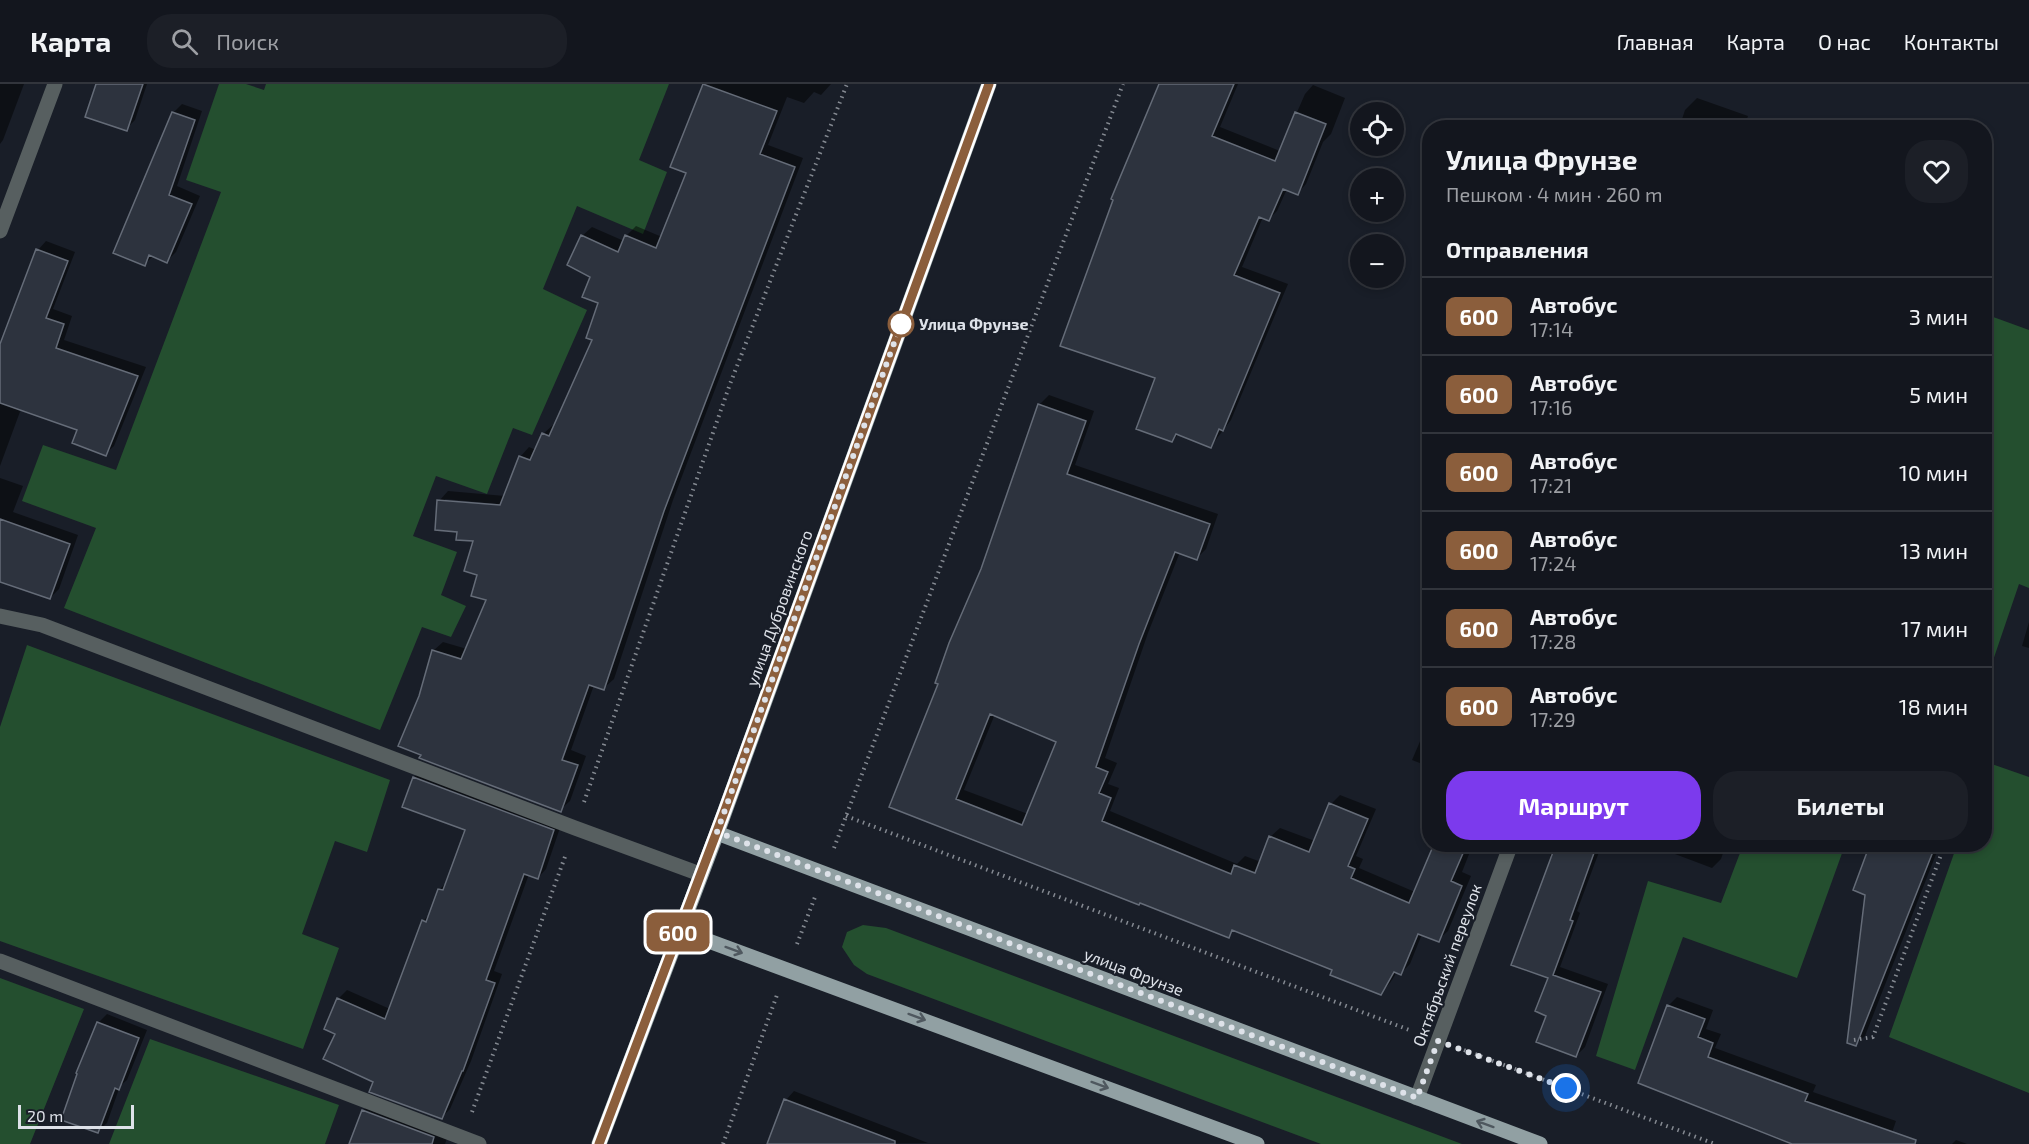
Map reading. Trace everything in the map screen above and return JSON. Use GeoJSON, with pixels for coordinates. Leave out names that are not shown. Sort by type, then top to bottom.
{"type":"FeatureCollection","features":[{"type":"Feature","properties":{"kind":"main road","name":"улица Дубровинского"},"geometry":{"type":"LineString","coordinates":[[599,1144],[717,832],[989,84]]}},
{"type":"Feature","properties":{"kind":"main road","name":"улица Фрунзе"},"geometry":{"type":"LineString","coordinates":[[717,832],[1540,1144]]}},
{"type":"Feature","properties":{"kind":"main road"},"geometry":{"type":"LineString","coordinates":[[679,930],[1257,1144]]}},
{"type":"Feature","properties":{"kind":"street"},"geometry":{"type":"LineString","coordinates":[[0,231],[55,84]]}},
{"type":"Feature","properties":{"kind":"street"},"geometry":{"type":"LineString","coordinates":[[0,616],[42,625],[700,874]]}},
{"type":"Feature","properties":{"kind":"street","name":"Октябрьский переулок"},"geometry":{"type":"LineString","coordinates":[[1417,1098],[1507,852]]}},
{"type":"Feature","properties":{"kind":"street"},"geometry":{"type":"LineString","coordinates":[[0,961],[479,1144]]}},
{"type":"Feature","properties":{"kind":"path"},"geometry":{"type":"LineString","coordinates":[[463,1138],[575,828],[730,384],[847,84]]}},
{"type":"Feature","properties":{"kind":"path"},"geometry":{"type":"LineString","coordinates":[[723,1144],[787,969],[1123,84]]}},
{"type":"Feature","properties":{"kind":"path"},"geometry":{"type":"LineString","coordinates":[[846,816],[1715,1144]]}},
{"type":"Feature","properties":{"kind":"path"},"geometry":{"type":"LineString","coordinates":[[1854,1040],[1874,1037],[1942,852]]}},
{"type":"Feature","properties":{"kind":"green space"},"geometry":{"type":"Polygon","coordinates":[[[219,84],[246,84],[264,90],[266,84],[669,84],[639,160],[667,172],[643,234],[577,206],[543,289],[587,310],[532,435],[513,428],[487,494],[436,476],[413,536],[457,552],[441,595],[466,606],[451,637],[422,627],[380,730],[64,608],[96,528],[22,501],[43,445],[116,470],[221,192],[186,180],[219,84]]]}},
{"type":"Feature","properties":{"kind":"green space"},"geometry":{"type":"Polygon","coordinates":[[[1992,317],[2029,330],[2029,588],[2019,584],[1992,663],[1992,317]]]}},
{"type":"Feature","properties":{"kind":"green space"},"geometry":{"type":"Polygon","coordinates":[[[27,645],[390,780],[367,852],[335,841],[302,934],[339,948],[303,1049],[0,941],[0,727],[27,645]]]}},
{"type":"Feature","properties":{"kind":"green space"},"geometry":{"type":"Polygon","coordinates":[[[1992,764],[2029,777],[2029,1093],[1889,1037],[1955,852],[1992,852],[1992,764]]]}},
{"type":"Feature","properties":{"kind":"green space"},"geometry":{"type":"Polygon","coordinates":[[[1740,852],[1842,852],[1797,978],[1683,937],[1635,1070],[1596,1056],[1648,881],[1721,903],[1740,852]]]}},
{"type":"Feature","properties":{"kind":"green space"},"geometry":{"type":"Polygon","coordinates":[[[863,925],[886,928],[1462,1144],[1321,1144],[867,974],[854,965],[842,947],[847,932],[863,925]]]}},
{"type":"Feature","properties":{"kind":"green space"},"geometry":{"type":"Polygon","coordinates":[[[0,978],[84,1009],[30,1144],[0,1144],[0,978]]]}},
{"type":"Feature","properties":{"kind":"green space"},"geometry":{"type":"Polygon","coordinates":[[[150,1039],[339,1105],[325,1144],[109,1144],[150,1039]]]}},
{"type":"Feature","properties":{"kind":"building"},"geometry":{"type":"Polygon","coordinates":[[[96,84],[143,84],[127,131],[85,117],[96,84]]]}},
{"type":"Feature","properties":{"kind":"building"},"geometry":{"type":"Polygon","coordinates":[[[703,84],[777,111],[760,154],[795,167],[664,511],[604,690],[589,685],[562,760],[578,765],[561,812],[419,758],[421,755],[398,746],[419,696],[432,650],[461,659],[486,600],[471,596],[477,575],[464,571],[473,541],[456,540],[457,532],[435,530],[437,500],[500,505],[519,456],[530,460],[542,433],[549,436],[592,340],[586,338],[598,303],[582,297],[590,277],[567,265],[581,235],[618,252],[625,235],[656,248],[686,173],[670,167],[703,84]]]}},
{"type":"Feature","properties":{"kind":"building"},"geometry":{"type":"Polygon","coordinates":[[[1159,84],[1234,84],[1212,136],[1275,161],[1295,112],[1326,124],[1298,195],[1283,189],[1269,221],[1259,217],[1234,275],[1280,293],[1223,431],[1219,429],[1211,448],[1176,434],[1172,442],[1136,429],[1155,378],[1060,346],[1113,200],[1111,199],[1159,84]]]}},
{"type":"Feature","properties":{"kind":"building"},"geometry":{"type":"Polygon","coordinates":[[[172,112],[195,120],[169,195],[192,204],[167,263],[149,255],[145,266],[113,253],[172,112]]]}},
{"type":"Feature","properties":{"kind":"building"},"geometry":{"type":"Polygon","coordinates":[[[36,249],[68,261],[46,318],[64,324],[56,348],[138,376],[106,456],[72,443],[77,430],[0,403],[0,344],[36,249]]]}},
{"type":"Feature","properties":{"kind":"building"},"geometry":{"type":"Polygon","coordinates":[[[1038,404],[1086,421],[1067,474],[1210,524],[1197,560],[1175,552],[1139,644],[1096,767],[1108,772],[1099,793],[1111,798],[1102,821],[1231,874],[1234,865],[1255,873],[1269,836],[1309,852],[1329,803],[1368,819],[1348,866],[1355,869],[1351,878],[1409,903],[1431,852],[1464,852],[1451,881],[1462,886],[1439,942],[1418,934],[1401,975],[1394,972],[1381,995],[1330,975],[1332,970],[1232,930],[1229,938],[889,807],[938,684],[935,683],[949,643],[981,569],[1038,404]],[[990,714],[956,799],[1022,825],[1056,742],[990,714]]]}},
{"type":"Feature","properties":{"kind":"building"},"geometry":{"type":"Polygon","coordinates":[[[0,519],[70,544],[50,599],[0,582],[0,519]]]}},
{"type":"Feature","properties":{"kind":"building"},"geometry":{"type":"Polygon","coordinates":[[[413,777],[554,830],[538,879],[524,874],[486,980],[495,983],[463,1071],[442,1119],[369,1092],[373,1082],[323,1059],[335,1034],[324,1029],[337,998],[385,1019],[422,920],[426,922],[438,889],[443,890],[465,830],[402,807],[413,777]]]}},
{"type":"Feature","properties":{"kind":"building"},"geometry":{"type":"Polygon","coordinates":[[[1553,852],[1594,853],[1553,975],[1601,992],[1576,1057],[1536,1042],[1546,1016],[1535,1011],[1548,978],[1511,965],[1553,852]]]}},
{"type":"Feature","properties":{"kind":"building"},"geometry":{"type":"Polygon","coordinates":[[[1867,852],[1933,852],[1856,1046],[1847,1043],[1865,895],[1853,890],[1867,852]]]}},
{"type":"Feature","properties":{"kind":"building"},"geometry":{"type":"Polygon","coordinates":[[[1667,1005],[1705,1019],[1698,1037],[1713,1043],[1708,1057],[1808,1094],[1805,1101],[1916,1140],[1915,1144],[1792,1144],[1638,1083],[1667,1005]]]}},
{"type":"Feature","properties":{"kind":"building"},"geometry":{"type":"Polygon","coordinates":[[[97,1022],[139,1038],[119,1090],[115,1088],[98,1133],[61,1120],[76,1073],[97,1022]]]}},
{"type":"Feature","properties":{"kind":"building"},"geometry":{"type":"Polygon","coordinates":[[[784,1099],[895,1141],[895,1144],[767,1144],[784,1099]]]}},
{"type":"Feature","properties":{"kind":"building"},"geometry":{"type":"Polygon","coordinates":[[[362,1110],[434,1137],[432,1144],[349,1144],[362,1110]]]}},
{"type":"Feature","properties":{"kind":"bus line","name":"600"},"geometry":{"type":"LineString","coordinates":[[599,1144],[725,810],[989,84]]}},
{"type":"Feature","properties":{"kind":"place","name":"Улица Фрунзе"},"geometry":{"type":"Point","coordinates":[901,324]}},
{"type":"Feature","properties":{"kind":"route"},"geometry":{"type":"LineString","coordinates":[[901,324],[717,832],[1417,1098],[1438,1041],[1566,1088]]}}]}
